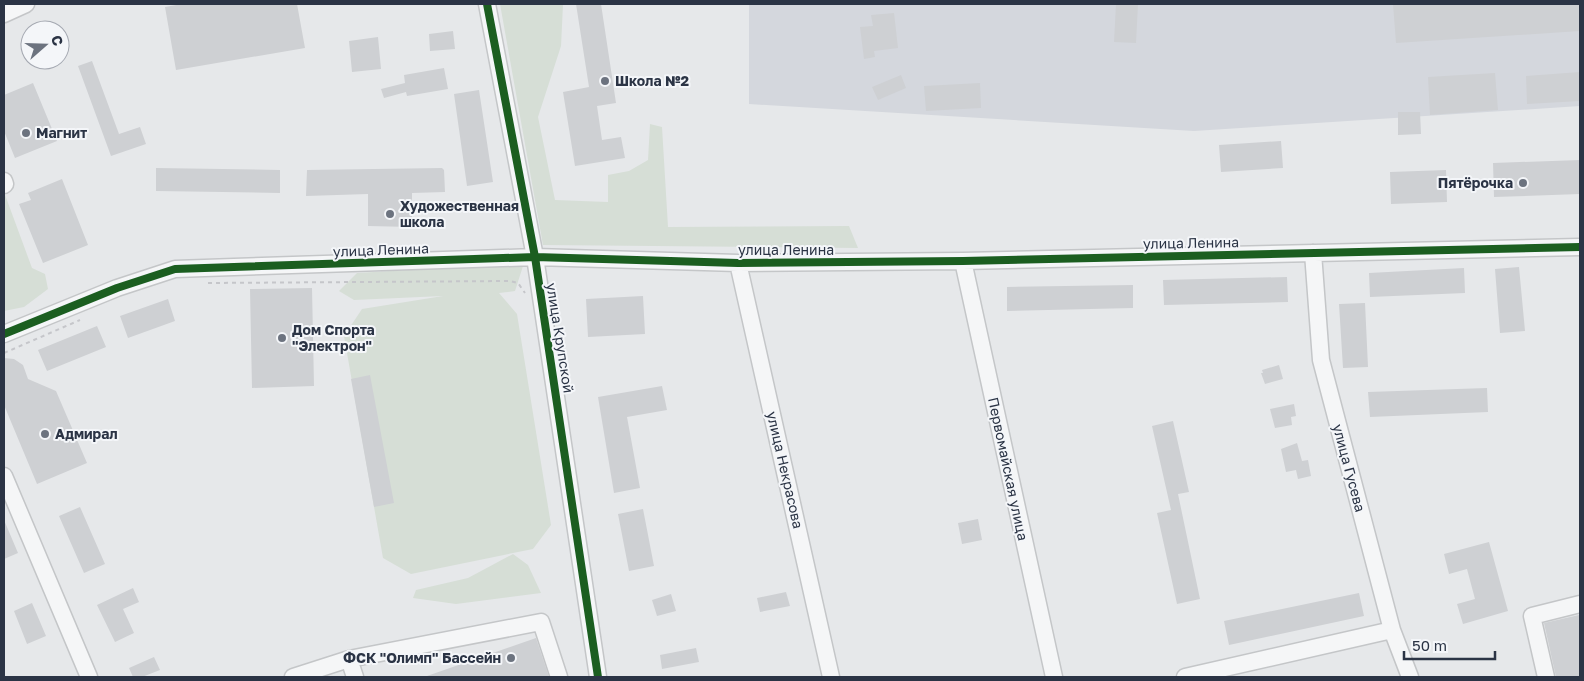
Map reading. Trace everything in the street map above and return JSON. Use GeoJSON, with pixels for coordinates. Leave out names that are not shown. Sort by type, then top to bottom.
{"type":"FeatureCollection","features":[{"type":"Feature","properties":{"kind":"street"},"geometry":{"type":"LineString","coordinates":[[4,14],[26,4]]}},
{"type":"Feature","properties":{"kind":"street","name":"улица Крупской"},"geometry":{"type":"LineString","coordinates":[[487,4],[534,257],[598,677]]}},
{"type":"Feature","properties":{"kind":"street","name":"улица Ленина"},"geometry":{"type":"LineString","coordinates":[[4,334],[117,288],[175,269],[534,257],[738,263],[963,261],[1580,247]]}},
{"type":"Feature","properties":{"kind":"street","name":"улица Гусева"},"geometry":{"type":"LineString","coordinates":[[1313,253],[1321,360],[1392,630],[1410,677]]}},
{"type":"Feature","properties":{"kind":"street","name":"Первомайская улица"},"geometry":{"type":"LineString","coordinates":[[963,261],[1054,677]]}},
{"type":"Feature","properties":{"kind":"street","name":"улица Некрасова"},"geometry":{"type":"LineString","coordinates":[[738,263],[831,677]]}},
{"type":"Feature","properties":{"kind":"street"},"geometry":{"type":"LineString","coordinates":[[4,476],[89,677]]}},
{"type":"Feature","properties":{"kind":"street"},"geometry":{"type":"LineString","coordinates":[[1546,677],[1532,616],[1580,604]]}},
{"type":"Feature","properties":{"kind":"street"},"geometry":{"type":"LineString","coordinates":[[294,677],[349,659],[541,622],[560,677]]}},
{"type":"Feature","properties":{"kind":"street"},"geometry":{"type":"LineString","coordinates":[[1185,677],[1392,630]]}},
{"type":"Feature","properties":{"kind":"street"},"geometry":{"type":"LineString","coordinates":[[349,659],[355,677]]}},
{"type":"Feature","properties":{"kind":"path"},"geometry":{"type":"LineString","coordinates":[[202,283],[510,281],[518,283],[523,287],[526,295]]}},
{"type":"Feature","properties":{"kind":"path"},"geometry":{"type":"LineString","coordinates":[[4,352],[85,318]]}},
{"type":"Feature","properties":{"kind":"shaded area"},"geometry":{"type":"Polygon","coordinates":[[[500,4],[563,4],[561,46],[538,117],[555,200],[608,202],[608,175],[629,171],[648,160],[650,124],[662,127],[668,227],[849,226],[858,248],[543,245],[500,4]]]}},
{"type":"Feature","properties":{"kind":"shaded area"},"geometry":{"type":"Polygon","coordinates":[[[749,4],[1580,4],[1580,106],[1194,131],[749,104],[749,4]]]}},
{"type":"Feature","properties":{"kind":"shaded area"},"geometry":{"type":"Polygon","coordinates":[[[4,192],[32,268],[45,274],[48,289],[24,307],[4,311],[4,192]]]}},
{"type":"Feature","properties":{"kind":"shaded area"},"geometry":{"type":"Polygon","coordinates":[[[524,263],[515,291],[499,293],[517,314],[551,525],[533,549],[411,574],[383,558],[344,336],[362,309],[443,296],[354,300],[339,291],[357,273],[524,263]]]}},
{"type":"Feature","properties":{"kind":"shaded area"},"geometry":{"type":"Polygon","coordinates":[[[513,554],[528,565],[541,593],[456,604],[413,598],[416,590],[468,578],[513,554]]]}},
{"type":"Feature","properties":{"kind":"building"},"geometry":{"type":"Polygon","coordinates":[[[182,4],[297,4],[305,48],[176,70],[165,7],[182,4]]]}},
{"type":"Feature","properties":{"kind":"building","name":"Школа №2"},"geometry":{"type":"Polygon","coordinates":[[[576,4],[601,4],[616,103],[597,106],[602,140],[621,137],[625,158],[575,166],[563,92],[589,87],[576,4]]]}},
{"type":"Feature","properties":{"kind":"building"},"geometry":{"type":"Polygon","coordinates":[[[1116,4],[1138,4],[1136,43],[1114,42],[1116,4]]]}},
{"type":"Feature","properties":{"kind":"building"},"geometry":{"type":"Polygon","coordinates":[[[1393,4],[1580,4],[1580,31],[1396,43],[1393,4]]]}},
{"type":"Feature","properties":{"kind":"building"},"geometry":{"type":"Polygon","coordinates":[[[894,13],[898,48],[874,51],[875,57],[864,59],[860,27],[873,26],[871,15],[894,13]]]}},
{"type":"Feature","properties":{"kind":"building"},"geometry":{"type":"Polygon","coordinates":[[[453,31],[455,49],[430,51],[429,34],[453,31]]]}},
{"type":"Feature","properties":{"kind":"building"},"geometry":{"type":"Polygon","coordinates":[[[378,37],[381,69],[352,72],[349,41],[378,37]]]}},
{"type":"Feature","properties":{"kind":"building"},"geometry":{"type":"Polygon","coordinates":[[[92,61],[119,134],[140,127],[146,144],[111,156],[78,66],[92,61]]]}},
{"type":"Feature","properties":{"kind":"building"},"geometry":{"type":"Polygon","coordinates":[[[444,68],[448,89],[407,96],[406,92],[384,98],[381,89],[405,83],[404,75],[444,68]]]}},
{"type":"Feature","properties":{"kind":"building"},"geometry":{"type":"Polygon","coordinates":[[[1580,72],[1580,101],[1527,104],[1526,76],[1580,72]]]}},
{"type":"Feature","properties":{"kind":"building"},"geometry":{"type":"Polygon","coordinates":[[[1495,73],[1498,110],[1430,115],[1428,77],[1495,73]]]}},
{"type":"Feature","properties":{"kind":"building"},"geometry":{"type":"Polygon","coordinates":[[[901,75],[906,88],[878,100],[872,87],[901,75]]]}},
{"type":"Feature","properties":{"kind":"building"},"geometry":{"type":"Polygon","coordinates":[[[33,83],[57,141],[15,158],[4,131],[4,95],[33,83]]]}},
{"type":"Feature","properties":{"kind":"building"},"geometry":{"type":"Polygon","coordinates":[[[980,83],[981,108],[926,111],[924,86],[980,83]]]}},
{"type":"Feature","properties":{"kind":"building"},"geometry":{"type":"Polygon","coordinates":[[[479,90],[493,182],[467,186],[454,94],[479,90]]]}},
{"type":"Feature","properties":{"kind":"building"},"geometry":{"type":"Polygon","coordinates":[[[1398,112],[1420,112],[1421,134],[1398,135],[1398,112]]]}},
{"type":"Feature","properties":{"kind":"building"},"geometry":{"type":"Polygon","coordinates":[[[1281,141],[1283,168],[1221,172],[1219,145],[1281,141]]]}},
{"type":"Feature","properties":{"kind":"building"},"geometry":{"type":"Polygon","coordinates":[[[1580,160],[1580,194],[1494,197],[1493,163],[1580,160]]]}},
{"type":"Feature","properties":{"kind":"building"},"geometry":{"type":"Polygon","coordinates":[[[156,168],[280,170],[280,193],[156,191],[156,168]]]}},
{"type":"Feature","properties":{"kind":"building"},"geometry":{"type":"Polygon","coordinates":[[[442,168],[444,170],[445,192],[412,193],[412,227],[368,226],[368,194],[306,196],[307,170],[442,168]]]}},
{"type":"Feature","properties":{"kind":"building"},"geometry":{"type":"Polygon","coordinates":[[[1446,170],[1447,202],[1391,204],[1390,172],[1446,170]]]}},
{"type":"Feature","properties":{"kind":"building"},"geometry":{"type":"Polygon","coordinates":[[[62,179],[88,245],[43,263],[19,204],[31,200],[28,193],[62,179]]]}},
{"type":"Feature","properties":{"kind":"building"},"geometry":{"type":"Polygon","coordinates":[[[1519,267],[1525,331],[1500,333],[1495,269],[1519,267]]]}},
{"type":"Feature","properties":{"kind":"building"},"geometry":{"type":"Polygon","coordinates":[[[1464,268],[1465,293],[1370,297],[1369,273],[1464,268]]]}},
{"type":"Feature","properties":{"kind":"building"},"geometry":{"type":"Polygon","coordinates":[[[1287,277],[1288,302],[1164,305],[1163,280],[1287,277]]]}},
{"type":"Feature","properties":{"kind":"building"},"geometry":{"type":"Polygon","coordinates":[[[1133,285],[1133,308],[1007,311],[1007,287],[1133,285]]]}},
{"type":"Feature","properties":{"kind":"building","name":"Дом Спорта \"Электрон\""},"geometry":{"type":"Polygon","coordinates":[[[312,288],[314,386],[252,388],[250,289],[312,288]]]}},
{"type":"Feature","properties":{"kind":"building"},"geometry":{"type":"Polygon","coordinates":[[[643,296],[645,334],[588,337],[586,299],[643,296]]]}},
{"type":"Feature","properties":{"kind":"building"},"geometry":{"type":"Polygon","coordinates":[[[168,299],[175,321],[128,338],[120,316],[168,299]]]}},
{"type":"Feature","properties":{"kind":"building"},"geometry":{"type":"Polygon","coordinates":[[[1365,303],[1368,367],[1343,368],[1339,304],[1365,303]]]}},
{"type":"Feature","properties":{"kind":"building"},"geometry":{"type":"Polygon","coordinates":[[[97,326],[106,347],[47,371],[38,350],[97,326]]]}},
{"type":"Feature","properties":{"kind":"building","name":"Адмирал"},"geometry":{"type":"Polygon","coordinates":[[[4,358],[14,359],[23,365],[28,379],[56,391],[87,463],[37,484],[4,405],[4,358]]]}},
{"type":"Feature","properties":{"kind":"building"},"geometry":{"type":"Polygon","coordinates":[[[1279,365],[1283,379],[1265,384],[1261,373],[1263,373],[1262,370],[1279,365]]]}},
{"type":"Feature","properties":{"kind":"building"},"geometry":{"type":"Polygon","coordinates":[[[370,375],[394,503],[374,507],[351,379],[370,375]]]}},
{"type":"Feature","properties":{"kind":"building"},"geometry":{"type":"Polygon","coordinates":[[[662,386],[667,410],[627,417],[640,488],[614,493],[598,397],[662,386]]]}},
{"type":"Feature","properties":{"kind":"building"},"geometry":{"type":"Polygon","coordinates":[[[1487,388],[1488,412],[1370,417],[1368,392],[1487,388]]]}},
{"type":"Feature","properties":{"kind":"building"},"geometry":{"type":"Polygon","coordinates":[[[1294,404],[1296,416],[1291,417],[1292,425],[1275,428],[1270,409],[1294,404]]]}},
{"type":"Feature","properties":{"kind":"building"},"geometry":{"type":"Polygon","coordinates":[[[1173,421],[1189,492],[1178,494],[1200,599],[1177,604],[1157,513],[1171,510],[1152,426],[1173,421]]]}},
{"type":"Feature","properties":{"kind":"building"},"geometry":{"type":"Polygon","coordinates":[[[1297,443],[1302,461],[1308,460],[1311,476],[1298,479],[1296,470],[1286,472],[1281,449],[1297,443]]]}},
{"type":"Feature","properties":{"kind":"building"},"geometry":{"type":"Polygon","coordinates":[[[80,507],[105,564],[84,573],[59,516],[80,507]]]}},
{"type":"Feature","properties":{"kind":"building"},"geometry":{"type":"Polygon","coordinates":[[[643,509],[654,566],[629,571],[618,514],[643,509]]]}},
{"type":"Feature","properties":{"kind":"building"},"geometry":{"type":"Polygon","coordinates":[[[978,519],[982,540],[962,544],[958,523],[978,519]]]}},
{"type":"Feature","properties":{"kind":"building"},"geometry":{"type":"Polygon","coordinates":[[[4,520],[18,553],[4,559],[4,520]]]}},
{"type":"Feature","properties":{"kind":"building"},"geometry":{"type":"Polygon","coordinates":[[[1489,542],[1508,611],[1463,624],[1457,604],[1475,599],[1467,569],[1449,574],[1444,554],[1489,542]]]}},
{"type":"Feature","properties":{"kind":"building"},"geometry":{"type":"Polygon","coordinates":[[[133,588],[139,602],[123,609],[134,633],[115,642],[97,605],[133,588]]]}},
{"type":"Feature","properties":{"kind":"building"},"geometry":{"type":"Polygon","coordinates":[[[786,592],[790,606],[760,612],[757,598],[786,592]]]}},
{"type":"Feature","properties":{"kind":"building"},"geometry":{"type":"Polygon","coordinates":[[[1359,593],[1364,616],[1229,645],[1224,621],[1359,593]]]}},
{"type":"Feature","properties":{"kind":"building"},"geometry":{"type":"Polygon","coordinates":[[[671,594],[676,611],[657,616],[652,600],[671,594]]]}},
{"type":"Feature","properties":{"kind":"building"},"geometry":{"type":"Polygon","coordinates":[[[32,603],[46,636],[27,644],[14,611],[32,603]]]}},
{"type":"Feature","properties":{"kind":"building"},"geometry":{"type":"Polygon","coordinates":[[[1579,615],[1580,677],[1556,677],[1544,623],[1579,615]]]}},
{"type":"Feature","properties":{"kind":"building","name":"ФСК \"Олимп\" Бассейн"},"geometry":{"type":"Polygon","coordinates":[[[536,638],[549,677],[427,677],[427,676],[536,638]]]}},
{"type":"Feature","properties":{"kind":"building"},"geometry":{"type":"Polygon","coordinates":[[[696,648],[699,662],[662,669],[660,655],[696,648]]]}},
{"type":"Feature","properties":{"kind":"building"},"geometry":{"type":"Polygon","coordinates":[[[154,657],[160,670],[142,677],[133,677],[129,668],[154,657]]]}},
{"type":"Feature","properties":{"kind":"cycle path"},"geometry":{"type":"LineString","coordinates":[[487,4],[535,257],[598,677]]}},
{"type":"Feature","properties":{"kind":"cycle path"},"geometry":{"type":"LineString","coordinates":[[4,334],[117,288],[175,269],[535,257],[738,263],[963,261],[1580,247]]}},
{"type":"Feature","properties":{"kind":"place","name":"Школа №2"},"geometry":{"type":"Point","coordinates":[605,81]}},
{"type":"Feature","properties":{"kind":"place","name":"Магнит"},"geometry":{"type":"Point","coordinates":[26,133]}},
{"type":"Feature","properties":{"kind":"place","name":"Пятёрочка"},"geometry":{"type":"Point","coordinates":[1523,183]}},
{"type":"Feature","properties":{"kind":"place","name":"Художественная школа"},"geometry":{"type":"Point","coordinates":[390,214]}},
{"type":"Feature","properties":{"kind":"place","name":"Дом Спорта \"Электрон\""},"geometry":{"type":"Point","coordinates":[282,338]}},
{"type":"Feature","properties":{"kind":"place","name":"Адмирал"},"geometry":{"type":"Point","coordinates":[45,434]}},
{"type":"Feature","properties":{"kind":"place","name":"ФСК \"Олимп\" Бассейн"},"geometry":{"type":"Point","coordinates":[511,658]}}]}
